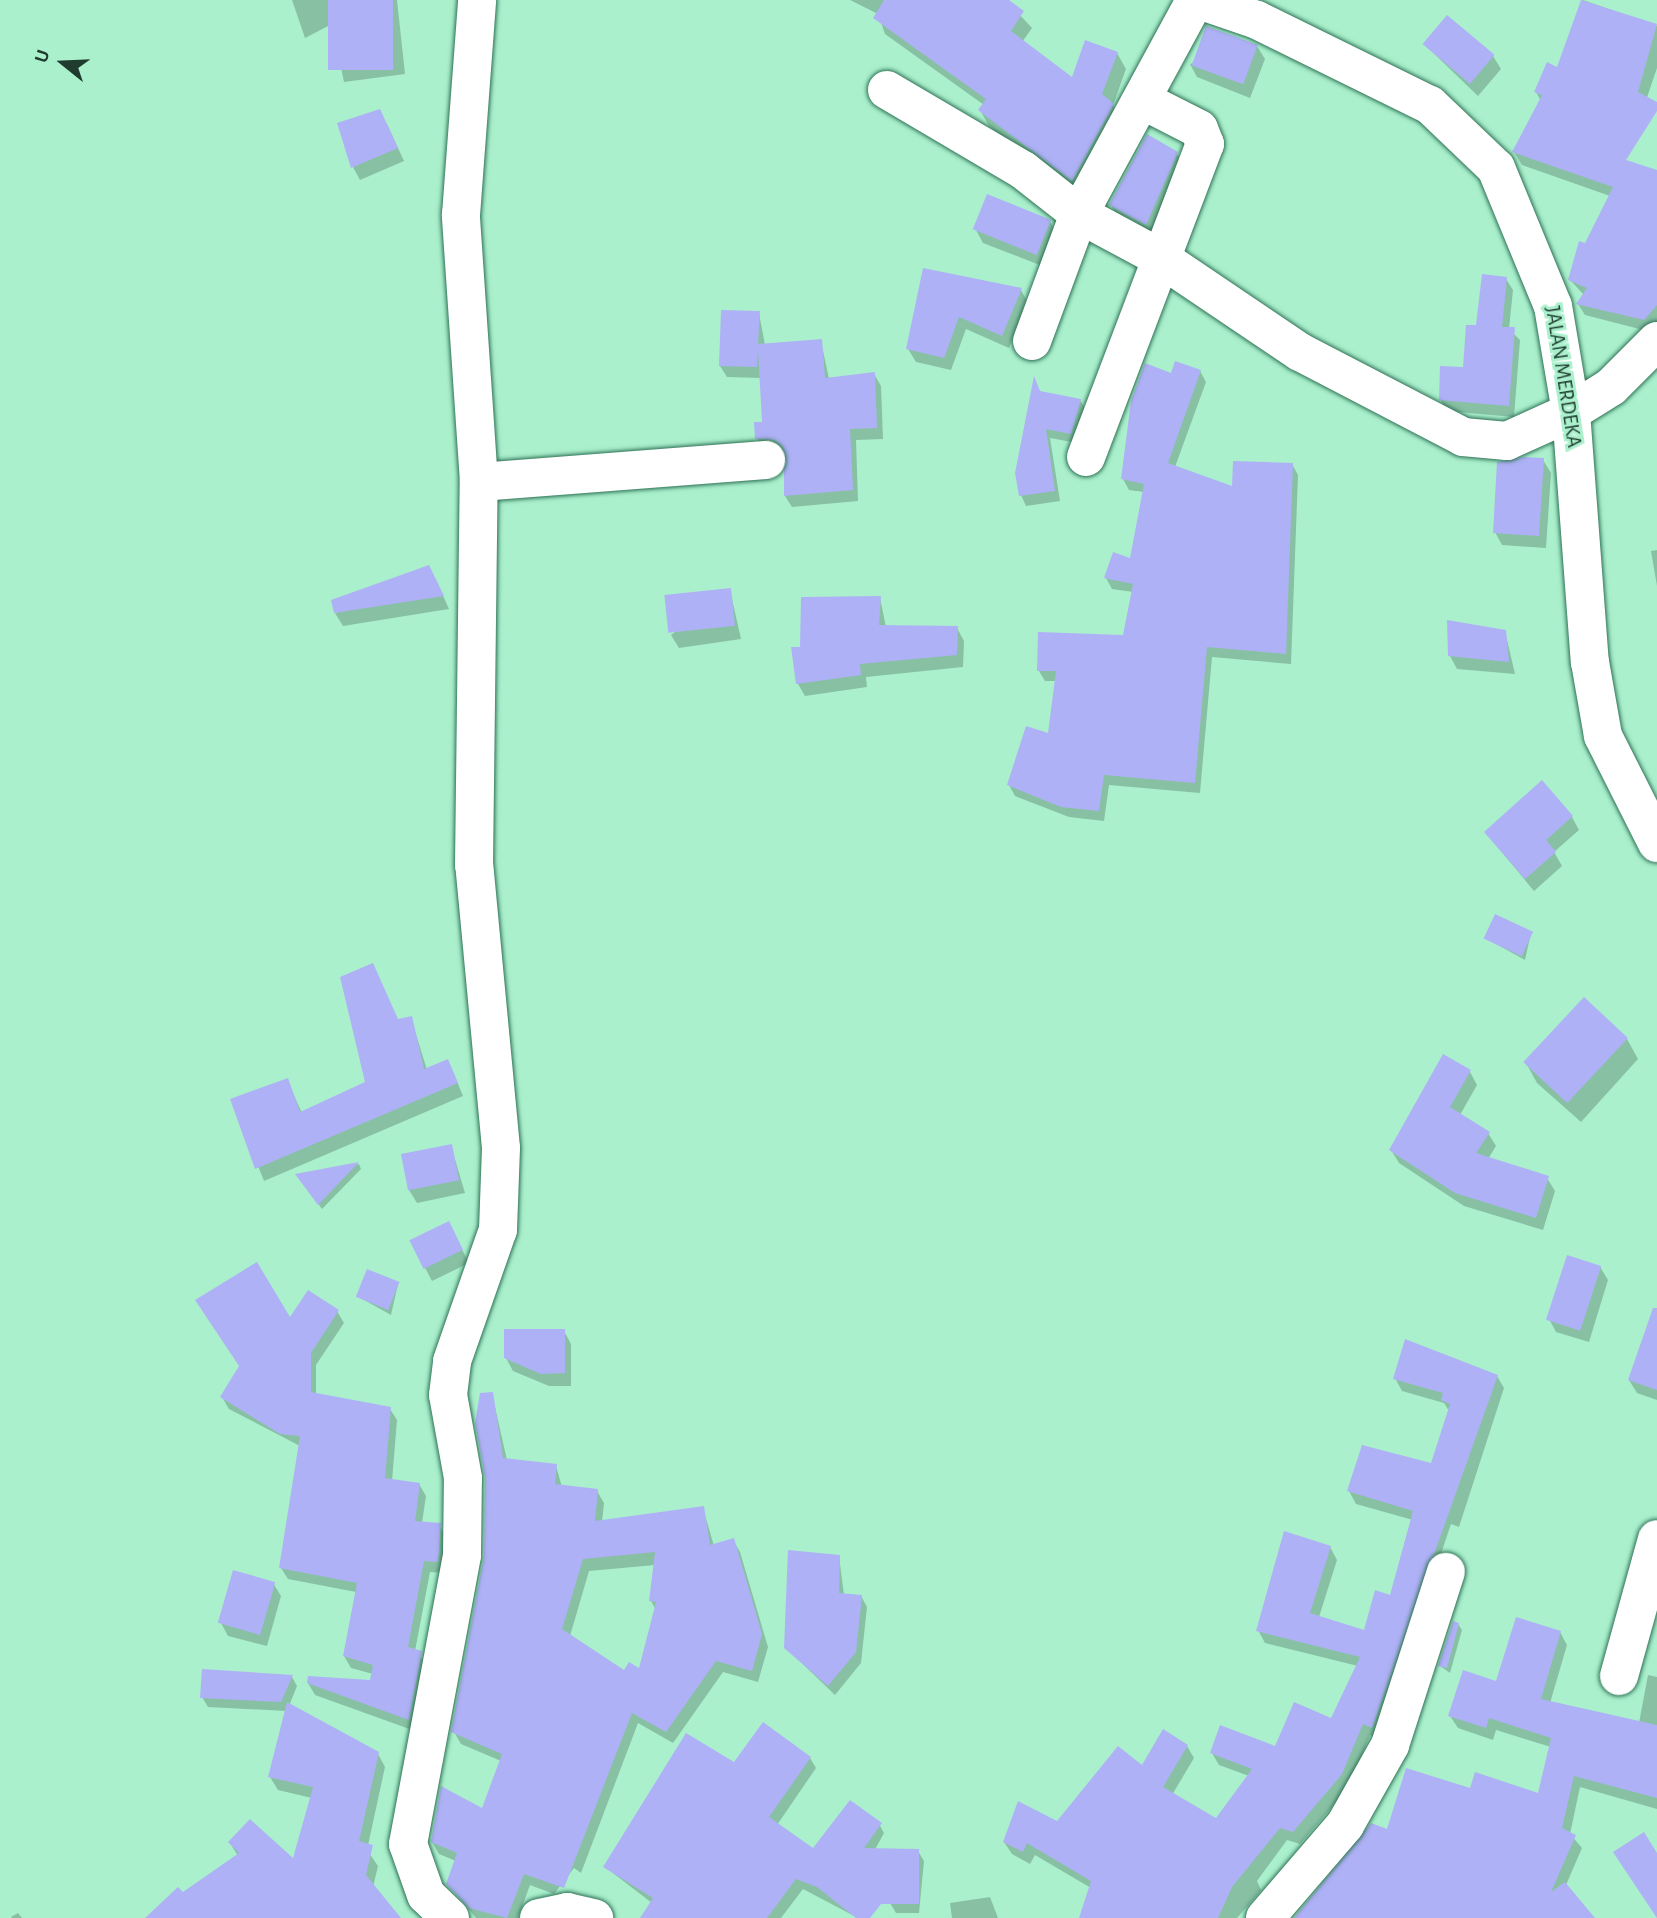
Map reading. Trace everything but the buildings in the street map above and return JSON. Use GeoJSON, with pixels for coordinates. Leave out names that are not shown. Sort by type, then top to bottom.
{"type":"FeatureCollection","features":[{"type":"Feature","properties":{"kind":"street"},"geometry":{"type":"LineString","coordinates":[[450,1918],[426,1895],[408,1844],[462,1555],[463,1478],[449,1395],[452,1360],[498,1230],[501,1148],[474,866],[479,482],[461,215],[477,0]]}},
{"type":"Feature","properties":{"kind":"street"},"geometry":{"type":"LineString","coordinates":[[1032,341],[1079,214],[1144,101],[1197,0]]}},
{"type":"Feature","properties":{"kind":"street","name":"JALAN MERDEKA"},"geometry":{"type":"LineString","coordinates":[[1197,0],[1257,20],[1430,105],[1489,160],[1531,243],[1553,306],[1571,412],[1590,662],[1603,736],[1657,843]]}},
{"type":"Feature","properties":{"kind":"street"},"geometry":{"type":"LineString","coordinates":[[887,90],[1024,170],[1079,214],[1159,257],[1300,352],[1463,437],[1507,441],[1571,412],[1611,387],[1657,341]]}},
{"type":"Feature","properties":{"kind":"street"},"geometry":{"type":"LineString","coordinates":[[1086,457],[1159,257],[1205,144],[1199,129],[1144,101]]}},
{"type":"Feature","properties":{"kind":"street"},"geometry":{"type":"LineString","coordinates":[[479,482],[766,460]]}},
{"type":"Feature","properties":{"kind":"street"},"geometry":{"type":"LineString","coordinates":[[1619,1676],[1657,1539]]}},
{"type":"Feature","properties":{"kind":"street"},"geometry":{"type":"LineString","coordinates":[[1265,1918],[1345,1825],[1390,1745],[1446,1572]]}},
{"type":"Feature","properties":{"kind":"street"},"geometry":{"type":"LineString","coordinates":[[539,1918],[567,1912],[594,1918]]}}]}
